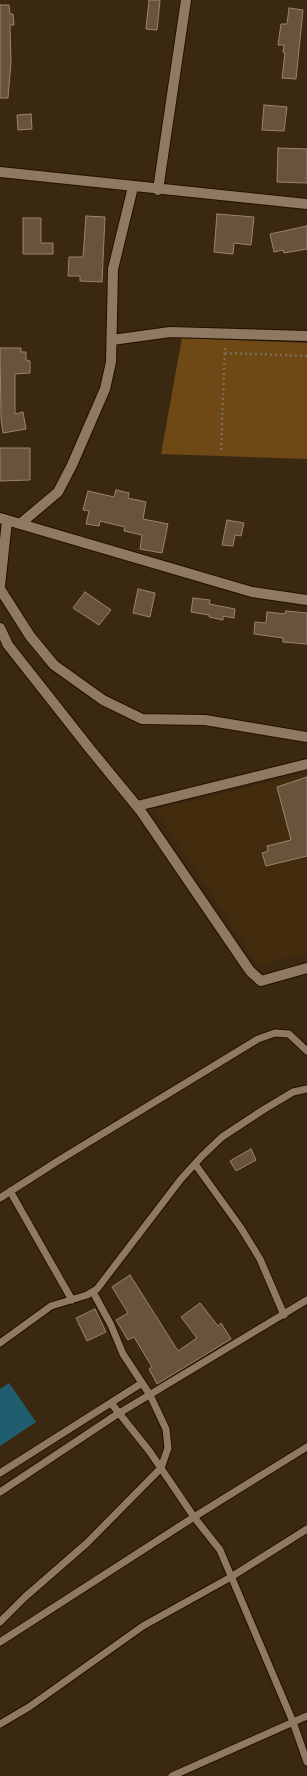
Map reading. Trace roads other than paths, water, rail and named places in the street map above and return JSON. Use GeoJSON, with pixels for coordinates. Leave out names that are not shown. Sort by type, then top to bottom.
{"type":"FeatureCollection","features":[{"type":"Feature","properties":{"kind":"street"},"geometry":{"type":"LineString","coordinates":[[158,190],[186,0]]}},
{"type":"Feature","properties":{"kind":"street"},"geometry":{"type":"LineString","coordinates":[[0,172],[158,190],[307,204]]}},
{"type":"Feature","properties":{"kind":"street"},"geometry":{"type":"LineString","coordinates":[[20,524],[58,492],[72,465],[105,389],[111,362],[113,269],[133,187]]}},
{"type":"Feature","properties":{"kind":"street"},"geometry":{"type":"LineString","coordinates":[[112,340],[170,332],[307,336]]}},
{"type":"Feature","properties":{"kind":"street"},"geometry":{"type":"LineString","coordinates":[[0,586],[3,520],[252,592],[307,600]]}},
{"type":"Feature","properties":{"kind":"street"},"geometry":{"type":"LineString","coordinates":[[0,589],[30,636],[54,665],[103,700],[142,719],[204,720],[307,737]]}},
{"type":"Feature","properties":{"kind":"street"},"geometry":{"type":"LineString","coordinates":[[0,628],[8,645],[137,806],[250,971],[261,981],[307,968]]}},
{"type":"Feature","properties":{"kind":"street"},"geometry":{"type":"LineString","coordinates":[[137,806],[307,764]]}},
{"type":"Feature","properties":{"kind":"lane"},"geometry":{"type":"LineString","coordinates":[[0,1198],[258,1039],[275,1033],[289,1034],[307,1051]]}},
{"type":"Feature","properties":{"kind":"lane"},"geometry":{"type":"LineString","coordinates":[[0,1342],[51,1306],[72,1300],[98,1289],[181,1178],[222,1137],[293,1092],[307,1089]]}},
{"type":"Feature","properties":{"kind":"lane"},"geometry":{"type":"LineString","coordinates":[[194,1164],[241,1228],[260,1259],[284,1315]]}},
{"type":"Feature","properties":{"kind":"lane"},"geometry":{"type":"LineString","coordinates":[[10,1191],[72,1300]]}},
{"type":"Feature","properties":{"kind":"lane"},"geometry":{"type":"LineString","coordinates":[[0,1622],[25,1597],[87,1543],[161,1468],[168,1448],[166,1429],[150,1396],[123,1354],[111,1325],[93,1292]]}},
{"type":"Feature","properties":{"kind":"lane"},"geometry":{"type":"LineString","coordinates":[[0,1492],[119,1413],[150,1396],[307,1300]]}},
{"type":"Feature","properties":{"kind":"lane"},"geometry":{"type":"LineString","coordinates":[[0,1473],[142,1383]]}},
{"type":"Feature","properties":{"kind":"lane"},"geometry":{"type":"LineString","coordinates":[[111,1403],[161,1468],[194,1517],[220,1550],[293,1722],[307,1762]]}},
{"type":"Feature","properties":{"kind":"lane"},"geometry":{"type":"LineString","coordinates":[[0,1642],[194,1517],[307,1447]]}},
{"type":"Feature","properties":{"kind":"lane"},"geometry":{"type":"LineString","coordinates":[[0,1724],[29,1707],[143,1626],[231,1577],[307,1529]]}},
{"type":"Feature","properties":{"kind":"lane"},"geometry":{"type":"LineString","coordinates":[[172,1776],[307,1716]]}},
{"type":"Feature","properties":{"kind":"water"},"geometry":{"type":"Polygon","coordinates":[[[9,1383],[36,1422],[0,1446],[0,1389],[9,1383]]]}}]}
